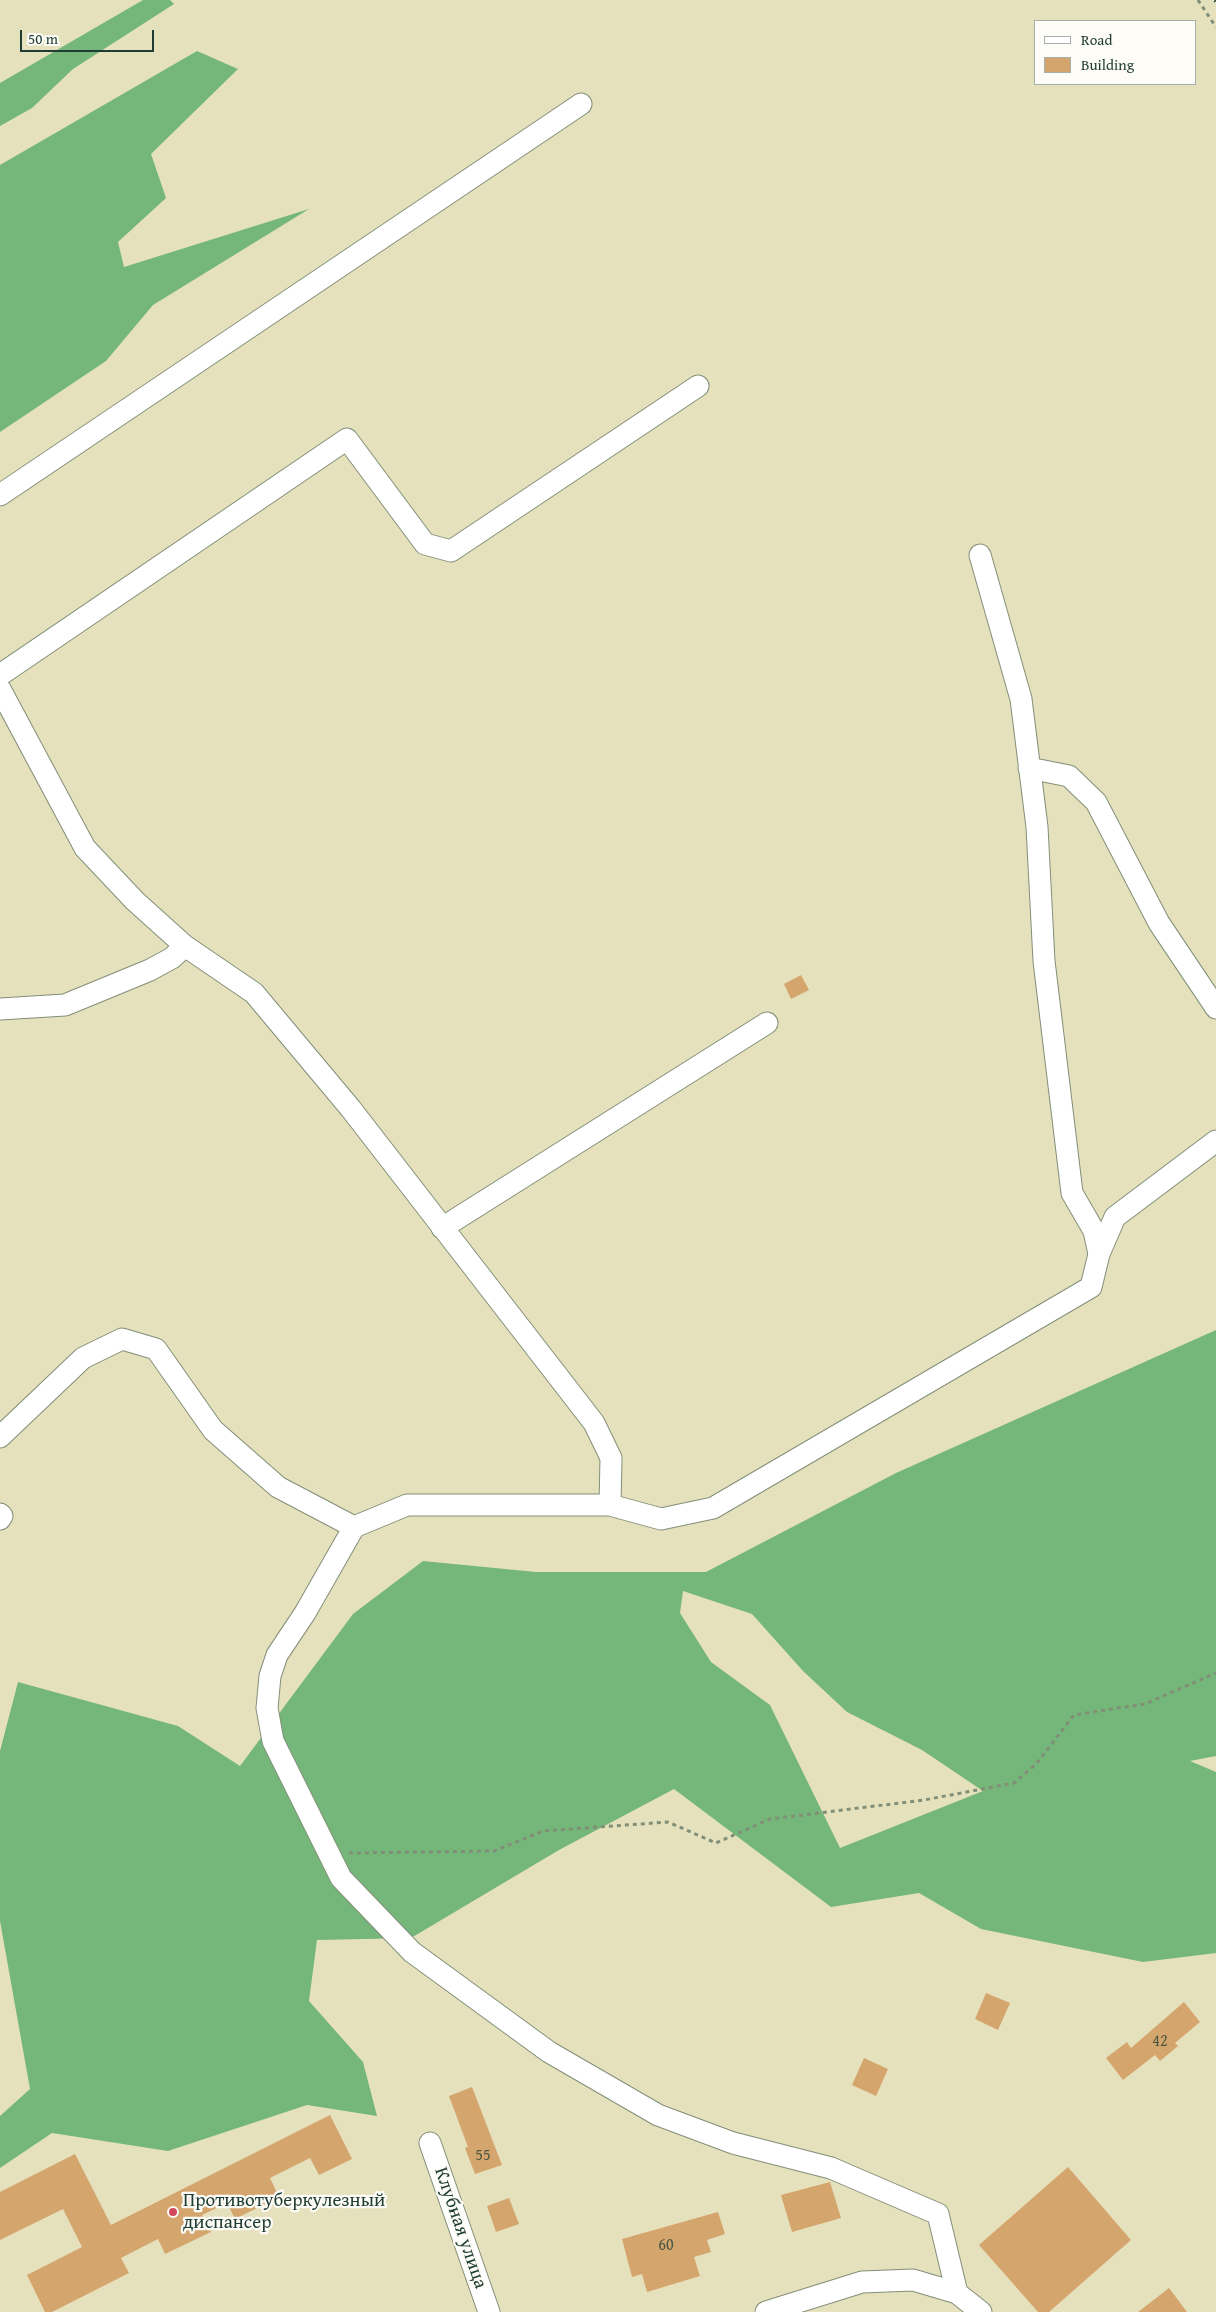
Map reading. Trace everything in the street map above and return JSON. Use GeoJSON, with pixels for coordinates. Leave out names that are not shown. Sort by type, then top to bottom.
{"type":"FeatureCollection","features":[{"type":"Feature","properties":{"kind":"street"},"geometry":{"type":"LineString","coordinates":[[0,495],[581,104]]}},
{"type":"Feature","properties":{"kind":"street"},"geometry":{"type":"LineString","coordinates":[[0,675],[347,440],[425,544],[450,552],[698,386]]}},
{"type":"Feature","properties":{"kind":"street"},"geometry":{"type":"LineString","coordinates":[[980,555],[1021,699],[1037,828],[1044,961],[1072,1193],[1094,1231],[1098,1254]]}},
{"type":"Feature","properties":{"kind":"street"},"geometry":{"type":"LineString","coordinates":[[0,689],[85,848],[135,901],[185,946],[254,992],[351,1109],[594,1423],[611,1458],[610,1505]]}},
{"type":"Feature","properties":{"kind":"street"},"geometry":{"type":"LineString","coordinates":[[1029,768],[1069,776],[1096,802],[1159,923],[1216,1008]]}},
{"type":"Feature","properties":{"kind":"street"},"geometry":{"type":"LineString","coordinates":[[0,1010],[65,1005],[150,970],[172,958],[185,946]]}},
{"type":"Feature","properties":{"kind":"street"},"geometry":{"type":"LineString","coordinates":[[442,1228],[767,1023]]}},
{"type":"Feature","properties":{"kind":"street"},"geometry":{"type":"LineString","coordinates":[[956,2292],[938,2214],[831,2168],[733,2142],[658,2115],[549,2052],[412,1952],[341,1878],[328,1854],[273,1742],[267,1708],[270,1676],[276,1655],[305,1613],[354,1526],[407,1505],[610,1505],[661,1519],[713,1508],[1091,1287],[1098,1254],[1115,1217],[1216,1141]]}},
{"type":"Feature","properties":{"kind":"street"},"geometry":{"type":"LineString","coordinates":[[0,1437],[83,1358],[122,1339],[156,1349],[213,1430],[278,1487],[354,1526]]}},
{"type":"Feature","properties":{"kind":"street"},"geometry":{"type":"LineString","coordinates":[[0,1514],[2,1516],[0,1519]]}},
{"type":"Feature","properties":{"kind":"street","name":"Клубная улица"},"geometry":{"type":"LineString","coordinates":[[430,2143],[489,2312]]}},
{"type":"Feature","properties":{"kind":"street"},"geometry":{"type":"LineString","coordinates":[[766,2312],[862,2282],[913,2280],[956,2292],[978,2309]]}},
{"type":"Feature","properties":{"kind":"path"},"geometry":{"type":"LineString","coordinates":[[1198,0],[1216,27]]}},
{"type":"Feature","properties":{"kind":"path"},"geometry":{"type":"LineString","coordinates":[[328,1854],[494,1851],[543,1831],[668,1822],[716,1843],[770,1819],[924,1800],[1014,1783],[1036,1764],[1074,1715],[1145,1704],[1216,1673]]}},
{"type":"Feature","properties":{"kind":"green space"},"geometry":{"type":"Polygon","coordinates":[[[143,0],[170,0],[174,4],[73,69],[32,108],[0,126],[0,83],[143,0]]]}},
{"type":"Feature","properties":{"kind":"green space"},"geometry":{"type":"Polygon","coordinates":[[[197,51],[238,69],[151,154],[166,198],[118,242],[124,267],[309,209],[153,305],[106,361],[0,432],[0,165],[197,51]]]}},
{"type":"Feature","properties":{"kind":"green space"},"geometry":{"type":"Polygon","coordinates":[[[1216,1330],[1216,1756],[1190,1761],[1216,1772],[1216,1953],[1143,1962],[981,1929],[919,1893],[831,1907],[674,1789],[559,1850],[411,1938],[317,1940],[309,2001],[363,2062],[377,2116],[307,2105],[168,2151],[52,2133],[0,2168],[0,2116],[30,2089],[0,1921],[0,1751],[18,1682],[178,1726],[240,1766],[353,1614],[423,1561],[536,1572],[706,1572],[896,1473],[1216,1330]],[[683,1591],[680,1613],[711,1662],[770,1705],[840,1848],[983,1791],[922,1750],[847,1712],[803,1671],[752,1614],[683,1591]]]}},
{"type":"Feature","properties":{"kind":"building"},"geometry":{"type":"Polygon","coordinates":[[[801,975],[809,990],[791,999],[784,984],[801,975]]]}},
{"type":"Feature","properties":{"kind":"building"},"geometry":{"type":"Polygon","coordinates":[[[986,1993],[1010,2003],[998,2030],[975,2019],[986,1993]]]}},
{"type":"Feature","properties":{"kind":"building"},"geometry":{"type":"Polygon","coordinates":[[[1184,2002],[1200,2022],[1175,2043],[1178,2046],[1160,2061],[1155,2055],[1123,2080],[1106,2058],[1127,2042],[1131,2048],[1184,2002]]]}},
{"type":"Feature","properties":{"kind":"building"},"geometry":{"type":"Polygon","coordinates":[[[864,2058],[888,2069],[876,2096],[852,2085],[864,2058]]]}},
{"type":"Feature","properties":{"kind":"building"},"geometry":{"type":"Polygon","coordinates":[[[472,2087],[502,2165],[475,2174],[465,2148],[468,2147],[449,2096],[472,2087]]]}},
{"type":"Feature","properties":{"kind":"building","name":"Противотуберкулезный диспансер"},"geometry":{"type":"Polygon","coordinates":[[[330,2115],[352,2159],[319,2175],[310,2158],[270,2178],[279,2197],[235,2219],[227,2203],[202,2215],[211,2232],[165,2254],[158,2239],[121,2258],[129,2273],[52,2312],[45,2312],[27,2275],[82,2247],[63,2209],[0,2240],[0,2192],[75,2154],[111,2225],[330,2115]]]}},
{"type":"Feature","properties":{"kind":"building"},"geometry":{"type":"Polygon","coordinates":[[[1068,2167],[1131,2240],[1049,2312],[1038,2312],[979,2245],[1068,2167]]]}},
{"type":"Feature","properties":{"kind":"building"},"geometry":{"type":"Polygon","coordinates":[[[830,2182],[841,2218],[792,2232],[781,2195],[830,2182]]]}},
{"type":"Feature","properties":{"kind":"building"},"geometry":{"type":"Polygon","coordinates":[[[509,2198],[519,2224],[496,2232],[487,2206],[509,2198]]]}},
{"type":"Feature","properties":{"kind":"building"},"geometry":{"type":"Polygon","coordinates":[[[718,2212],[725,2234],[707,2240],[711,2252],[694,2257],[700,2276],[647,2292],[642,2274],[632,2277],[622,2239],[718,2212]]]}},
{"type":"Feature","properties":{"kind":"building"},"geometry":{"type":"Polygon","coordinates":[[[1169,2288],[1187,2312],[1138,2312],[1169,2288]]]}},
{"type":"Feature","properties":{"kind":"place","name":"Противотуберкулезный диспансер"},"geometry":{"type":"Point","coordinates":[173,2212]}}]}
